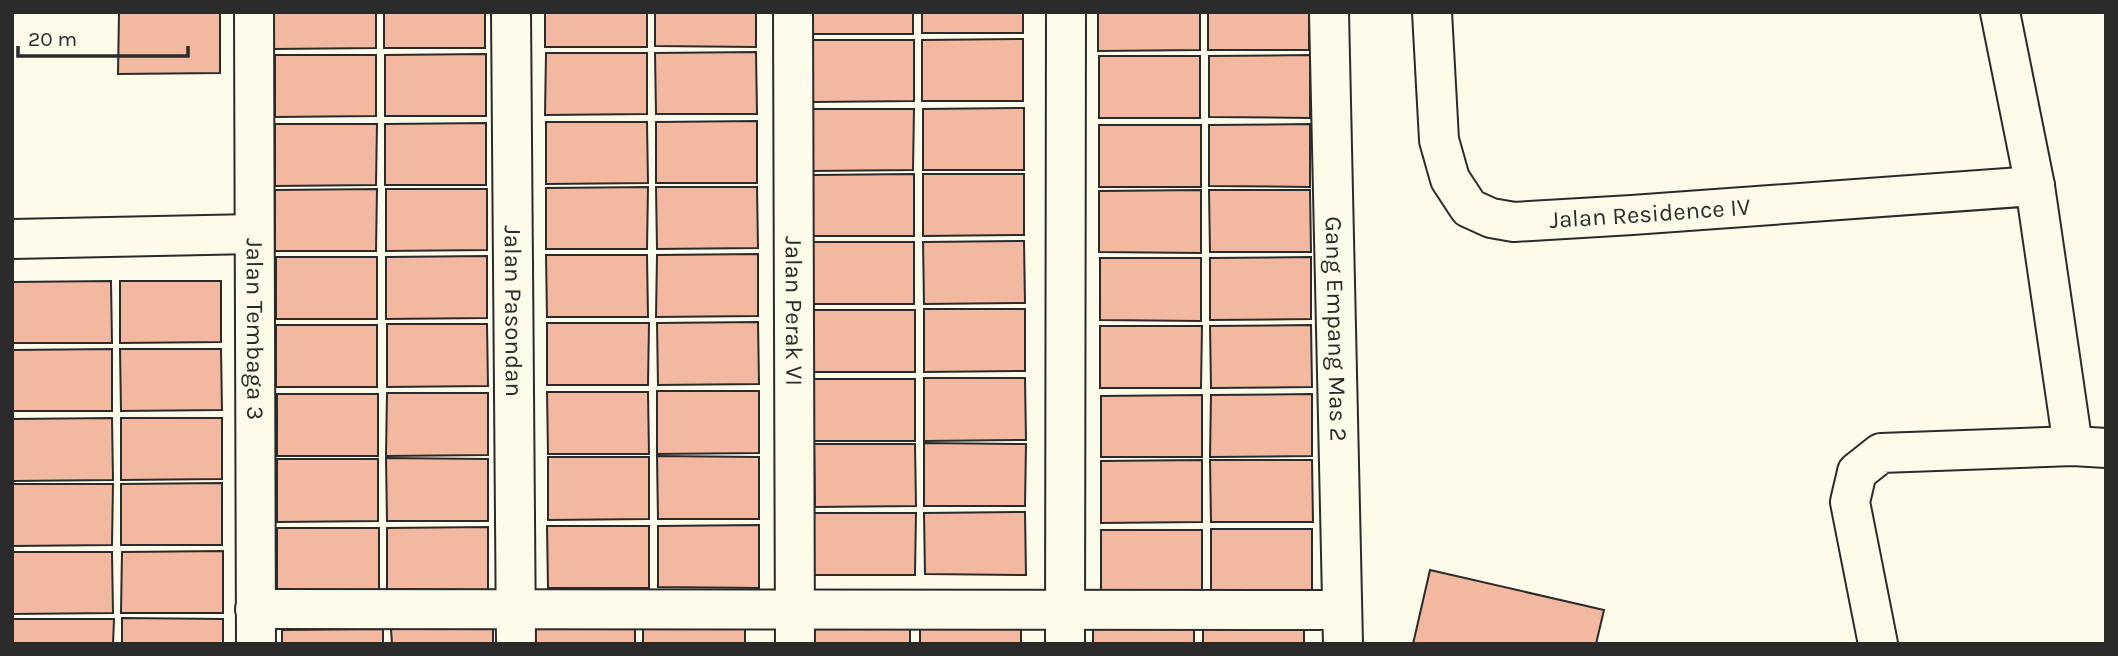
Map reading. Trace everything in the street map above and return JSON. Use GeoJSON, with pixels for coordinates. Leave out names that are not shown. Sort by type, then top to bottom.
{"type":"FeatureCollection","features":[{"type":"Feature","properties":{"kind":"street","name":"Jalan Tembaga 3"},"geometry":{"type":"LineString","coordinates":[[254,12],[255,626]]}},
{"type":"Feature","properties":{"kind":"street","name":"Jalan Pasondan"},"geometry":{"type":"LineString","coordinates":[[511,12],[515,626]]}},
{"type":"Feature","properties":{"kind":"street","name":"Jalan Perak VI"},"geometry":{"type":"LineString","coordinates":[[793,12],[795,626]]}},
{"type":"Feature","properties":{"kind":"street"},"geometry":{"type":"LineString","coordinates":[[1065,626],[1066,12]]}},
{"type":"Feature","properties":{"kind":"street","name":"Gang Empang Mas 2"},"geometry":{"type":"LineString","coordinates":[[1329,12],[1342,627]]}},
{"type":"Feature","properties":{"kind":"street","name":"Jalan Residence IV"},"geometry":{"type":"LineString","coordinates":[[1432,12],[1439,140],[1450,179],[1469,208],[1491,218],[1514,222],[1619,216],[2035,186]]}},
{"type":"Feature","properties":{"kind":"street"},"geometry":{"type":"LineString","coordinates":[[1878,644],[1850,502],[1857,472],[1881,453],[2089,447],[2000,12]]}},
{"type":"Feature","properties":{"kind":"street"},"geometry":{"type":"LineString","coordinates":[[12,239],[254,234]]}},
{"type":"Feature","properties":{"kind":"street"},"geometry":{"type":"LineString","coordinates":[[255,626],[1342,627]]}},
{"type":"Feature","properties":{"kind":"building"},"geometry":{"type":"Polygon","coordinates":[[[119,12],[220,12],[220,73],[118,74],[119,12]]]}},
{"type":"Feature","properties":{"kind":"building"},"geometry":{"type":"Polygon","coordinates":[[[274,12],[376,12],[376,48],[274,49],[274,12]]]}},
{"type":"Feature","properties":{"kind":"building"},"geometry":{"type":"Polygon","coordinates":[[[384,12],[485,12],[485,48],[384,48],[384,12]]]}},
{"type":"Feature","properties":{"kind":"building"},"geometry":{"type":"Polygon","coordinates":[[[545,12],[647,12],[647,47],[545,47],[545,12]]]}},
{"type":"Feature","properties":{"kind":"building"},"geometry":{"type":"Polygon","coordinates":[[[655,12],[756,12],[756,47],[655,46],[655,12]]]}},
{"type":"Feature","properties":{"kind":"building"},"geometry":{"type":"Polygon","coordinates":[[[812,12],[913,12],[913,34],[811,34],[812,12]]]}},
{"type":"Feature","properties":{"kind":"building"},"geometry":{"type":"Polygon","coordinates":[[[922,12],[1023,12],[1023,33],[922,33],[922,12]]]}},
{"type":"Feature","properties":{"kind":"building"},"geometry":{"type":"Polygon","coordinates":[[[1098,12],[1200,12],[1200,50],[1098,51],[1098,12]]]}},
{"type":"Feature","properties":{"kind":"building"},"geometry":{"type":"Polygon","coordinates":[[[1208,12],[1309,12],[1309,50],[1208,50],[1208,12]]]}},
{"type":"Feature","properties":{"kind":"building"},"geometry":{"type":"Polygon","coordinates":[[[1023,39],[1023,101],[922,101],[922,40],[1023,39]]]}},
{"type":"Feature","properties":{"kind":"building"},"geometry":{"type":"Polygon","coordinates":[[[813,40],[914,40],[914,101],[813,102],[813,40]]]}},
{"type":"Feature","properties":{"kind":"building"},"geometry":{"type":"Polygon","coordinates":[[[756,52],[757,114],[656,114],[655,53],[756,52]]]}},
{"type":"Feature","properties":{"kind":"building"},"geometry":{"type":"Polygon","coordinates":[[[546,53],[647,53],[647,114],[545,115],[546,53]]]}},
{"type":"Feature","properties":{"kind":"building"},"geometry":{"type":"Polygon","coordinates":[[[486,54],[486,116],[385,116],[385,55],[486,54]]]}},
{"type":"Feature","properties":{"kind":"building"},"geometry":{"type":"Polygon","coordinates":[[[275,55],[376,55],[376,116],[275,117],[275,55]]]}},
{"type":"Feature","properties":{"kind":"building"},"geometry":{"type":"Polygon","coordinates":[[[1310,55],[1310,118],[1209,117],[1209,56],[1310,55]]]}},
{"type":"Feature","properties":{"kind":"building"},"geometry":{"type":"Polygon","coordinates":[[[1099,56],[1200,56],[1200,118],[1099,118],[1099,56]]]}},
{"type":"Feature","properties":{"kind":"building"},"geometry":{"type":"Polygon","coordinates":[[[1024,108],[1024,170],[923,170],[923,109],[1024,108]]]}},
{"type":"Feature","properties":{"kind":"building"},"geometry":{"type":"Polygon","coordinates":[[[812,109],[914,109],[913,170],[812,171],[812,109]]]}},
{"type":"Feature","properties":{"kind":"building"},"geometry":{"type":"Polygon","coordinates":[[[757,121],[757,183],[656,183],[656,122],[757,121]]]}},
{"type":"Feature","properties":{"kind":"building"},"geometry":{"type":"Polygon","coordinates":[[[546,122],[647,122],[648,183],[546,184],[546,122]]]}},
{"type":"Feature","properties":{"kind":"building"},"geometry":{"type":"Polygon","coordinates":[[[486,123],[486,185],[385,185],[385,124],[486,123]]]}},
{"type":"Feature","properties":{"kind":"building"},"geometry":{"type":"Polygon","coordinates":[[[275,124],[377,124],[376,185],[275,186],[275,124]]]}},
{"type":"Feature","properties":{"kind":"building"},"geometry":{"type":"Polygon","coordinates":[[[1310,124],[1310,187],[1209,186],[1209,125],[1310,124]]]}},
{"type":"Feature","properties":{"kind":"building"},"geometry":{"type":"Polygon","coordinates":[[[1099,125],[1201,125],[1201,187],[1099,187],[1099,125]]]}},
{"type":"Feature","properties":{"kind":"building"},"geometry":{"type":"Polygon","coordinates":[[[914,174],[914,236],[813,236],[813,175],[914,174]]]}},
{"type":"Feature","properties":{"kind":"building"},"geometry":{"type":"Polygon","coordinates":[[[923,174],[1024,174],[1024,235],[923,236],[923,174]]]}},
{"type":"Feature","properties":{"kind":"building"},"geometry":{"type":"Polygon","coordinates":[[[648,187],[647,249],[546,249],[546,188],[648,187]]]}},
{"type":"Feature","properties":{"kind":"building"},"geometry":{"type":"Polygon","coordinates":[[[656,187],[757,187],[758,248],[657,249],[656,187]]]}},
{"type":"Feature","properties":{"kind":"building"},"geometry":{"type":"Polygon","coordinates":[[[377,189],[376,251],[275,251],[275,190],[377,189]]]}},
{"type":"Feature","properties":{"kind":"building"},"geometry":{"type":"Polygon","coordinates":[[[386,189],[487,189],[487,250],[386,251],[386,189]]]}},
{"type":"Feature","properties":{"kind":"building"},"geometry":{"type":"Polygon","coordinates":[[[1201,190],[1201,253],[1099,252],[1099,191],[1201,190]]]}},
{"type":"Feature","properties":{"kind":"building"},"geometry":{"type":"Polygon","coordinates":[[[1209,190],[1310,190],[1311,252],[1210,252],[1209,190]]]}},
{"type":"Feature","properties":{"kind":"building"},"geometry":{"type":"Polygon","coordinates":[[[1024,241],[1025,303],[924,304],[923,242],[1024,241]]]}},
{"type":"Feature","properties":{"kind":"building"},"geometry":{"type":"Polygon","coordinates":[[[813,242],[914,242],[914,304],[813,304],[813,242]]]}},
{"type":"Feature","properties":{"kind":"building"},"geometry":{"type":"Polygon","coordinates":[[[758,254],[758,316],[656,317],[657,255],[758,254]]]}},
{"type":"Feature","properties":{"kind":"building"},"geometry":{"type":"Polygon","coordinates":[[[546,255],[647,255],[648,317],[547,317],[546,255]]]}},
{"type":"Feature","properties":{"kind":"building"},"geometry":{"type":"Polygon","coordinates":[[[487,256],[487,318],[386,319],[386,257],[487,256]]]}},
{"type":"Feature","properties":{"kind":"building"},"geometry":{"type":"Polygon","coordinates":[[[276,257],[377,257],[377,319],[276,319],[276,257]]]}},
{"type":"Feature","properties":{"kind":"building"},"geometry":{"type":"Polygon","coordinates":[[[1311,257],[1311,319],[1210,320],[1210,258],[1311,257]]]}},
{"type":"Feature","properties":{"kind":"building"},"geometry":{"type":"Polygon","coordinates":[[[1100,258],[1201,258],[1201,321],[1100,320],[1100,258]]]}},
{"type":"Feature","properties":{"kind":"building"},"geometry":{"type":"Polygon","coordinates":[[[111,281],[112,343],[12,343],[12,282],[111,281]]]}},
{"type":"Feature","properties":{"kind":"building"},"geometry":{"type":"Polygon","coordinates":[[[120,281],[221,281],[221,342],[120,343],[120,281]]]}},
{"type":"Feature","properties":{"kind":"building"},"geometry":{"type":"Polygon","coordinates":[[[924,309],[1025,309],[1025,371],[924,372],[924,309]]]}},
{"type":"Feature","properties":{"kind":"building"},"geometry":{"type":"Polygon","coordinates":[[[814,310],[915,310],[915,372],[814,372],[814,310]]]}},
{"type":"Feature","properties":{"kind":"building"},"geometry":{"type":"Polygon","coordinates":[[[758,322],[759,384],[658,385],[657,323],[758,322]]]}},
{"type":"Feature","properties":{"kind":"building"},"geometry":{"type":"Polygon","coordinates":[[[547,323],[649,323],[648,385],[547,385],[547,323]]]}},
{"type":"Feature","properties":{"kind":"building"},"geometry":{"type":"Polygon","coordinates":[[[387,324],[487,324],[488,386],[387,387],[387,324]]]}},
{"type":"Feature","properties":{"kind":"building"},"geometry":{"type":"Polygon","coordinates":[[[276,325],[377,325],[377,387],[276,387],[276,325]]]}},
{"type":"Feature","properties":{"kind":"building"},"geometry":{"type":"Polygon","coordinates":[[[1311,325],[1312,387],[1211,388],[1210,326],[1311,325]]]}},
{"type":"Feature","properties":{"kind":"building"},"geometry":{"type":"Polygon","coordinates":[[[1100,326],[1202,326],[1201,388],[1100,388],[1100,326]]]}},
{"type":"Feature","properties":{"kind":"building"},"geometry":{"type":"Polygon","coordinates":[[[112,349],[112,411],[12,411],[12,350],[112,349]]]}},
{"type":"Feature","properties":{"kind":"building"},"geometry":{"type":"Polygon","coordinates":[[[120,349],[221,349],[222,410],[121,411],[120,349]]]}},
{"type":"Feature","properties":{"kind":"building"},"geometry":{"type":"Polygon","coordinates":[[[924,378],[1025,378],[1026,440],[924,441],[924,378]]]}},
{"type":"Feature","properties":{"kind":"building"},"geometry":{"type":"Polygon","coordinates":[[[814,379],[915,379],[915,441],[814,441],[814,379]]]}},
{"type":"Feature","properties":{"kind":"building"},"geometry":{"type":"Polygon","coordinates":[[[657,391],[759,391],[759,453],[657,454],[657,391]]]}},
{"type":"Feature","properties":{"kind":"building"},"geometry":{"type":"Polygon","coordinates":[[[547,392],[648,392],[649,454],[548,454],[547,392]]]}},
{"type":"Feature","properties":{"kind":"building"},"geometry":{"type":"Polygon","coordinates":[[[387,393],[488,393],[488,455],[386,456],[387,393]]]}},
{"type":"Feature","properties":{"kind":"building"},"geometry":{"type":"Polygon","coordinates":[[[277,394],[378,394],[378,456],[277,456],[277,394]]]}},
{"type":"Feature","properties":{"kind":"building"},"geometry":{"type":"Polygon","coordinates":[[[1312,394],[1312,456],[1210,457],[1211,395],[1312,394]]]}},
{"type":"Feature","properties":{"kind":"building"},"geometry":{"type":"Polygon","coordinates":[[[1202,395],[1202,457],[1101,457],[1101,396],[1202,395]]]}},
{"type":"Feature","properties":{"kind":"building"},"geometry":{"type":"Polygon","coordinates":[[[112,418],[113,480],[12,481],[12,419],[112,418]]]}},
{"type":"Feature","properties":{"kind":"building"},"geometry":{"type":"Polygon","coordinates":[[[121,418],[222,418],[222,479],[121,480],[121,418]]]}},
{"type":"Feature","properties":{"kind":"building"},"geometry":{"type":"Polygon","coordinates":[[[924,443],[1026,444],[1025,506],[924,506],[924,443]]]}},
{"type":"Feature","properties":{"kind":"building"},"geometry":{"type":"Polygon","coordinates":[[[814,444],[915,444],[916,506],[815,507],[814,444]]]}},
{"type":"Feature","properties":{"kind":"building"},"geometry":{"type":"Polygon","coordinates":[[[657,456],[759,457],[759,519],[658,519],[657,456]]]}},
{"type":"Feature","properties":{"kind":"building"},"geometry":{"type":"Polygon","coordinates":[[[548,457],[649,457],[649,519],[548,520],[548,457]]]}},
{"type":"Feature","properties":{"kind":"building"},"geometry":{"type":"Polygon","coordinates":[[[386,458],[488,459],[488,521],[387,521],[386,458]]]}},
{"type":"Feature","properties":{"kind":"building"},"geometry":{"type":"Polygon","coordinates":[[[277,459],[378,459],[378,521],[277,522],[277,459]]]}},
{"type":"Feature","properties":{"kind":"building"},"geometry":{"type":"Polygon","coordinates":[[[1202,460],[1202,522],[1101,523],[1101,461],[1202,460]]]}},
{"type":"Feature","properties":{"kind":"building"},"geometry":{"type":"Polygon","coordinates":[[[1210,460],[1312,460],[1313,522],[1211,522],[1210,460]]]}},
{"type":"Feature","properties":{"kind":"building"},"geometry":{"type":"Polygon","coordinates":[[[222,483],[222,545],[121,545],[121,484],[222,483]]]}},
{"type":"Feature","properties":{"kind":"building"},"geometry":{"type":"Polygon","coordinates":[[[12,484],[113,484],[112,545],[12,546],[12,484]]]}},
{"type":"Feature","properties":{"kind":"building"},"geometry":{"type":"Polygon","coordinates":[[[1025,512],[1026,575],[925,574],[924,513],[1025,512]]]}},
{"type":"Feature","properties":{"kind":"building"},"geometry":{"type":"Polygon","coordinates":[[[814,513],[916,513],[915,575],[814,575],[814,513]]]}},
{"type":"Feature","properties":{"kind":"building"},"geometry":{"type":"Polygon","coordinates":[[[759,525],[759,588],[658,587],[658,526],[759,525]]]}},
{"type":"Feature","properties":{"kind":"building"},"geometry":{"type":"Polygon","coordinates":[[[547,526],[649,526],[649,588],[548,588],[547,526]]]}},
{"type":"Feature","properties":{"kind":"building"},"geometry":{"type":"Polygon","coordinates":[[[488,527],[488,590],[387,589],[387,528],[488,527]]]}},
{"type":"Feature","properties":{"kind":"building"},"geometry":{"type":"Polygon","coordinates":[[[277,528],[379,528],[379,590],[277,590],[277,528]]]}},
{"type":"Feature","properties":{"kind":"building"},"geometry":{"type":"Polygon","coordinates":[[[1211,529],[1312,529],[1312,591],[1211,591],[1211,529]]]}},
{"type":"Feature","properties":{"kind":"building"},"geometry":{"type":"Polygon","coordinates":[[[1101,530],[1202,530],[1202,591],[1101,592],[1101,530]]]}},
{"type":"Feature","properties":{"kind":"building"},"geometry":{"type":"Polygon","coordinates":[[[223,551],[223,613],[121,613],[122,552],[223,551]]]}},
{"type":"Feature","properties":{"kind":"building"},"geometry":{"type":"Polygon","coordinates":[[[12,552],[112,552],[113,613],[12,614],[12,552]]]}},
{"type":"Feature","properties":{"kind":"building"},"geometry":{"type":"Polygon","coordinates":[[[1430,570],[1604,610],[1596,644],[1413,644],[1430,570]]]}},
{"type":"Feature","properties":{"kind":"building"},"geometry":{"type":"Polygon","coordinates":[[[643,616],[745,616],[745,644],[643,644],[643,616]]]}},
{"type":"Feature","properties":{"kind":"building"},"geometry":{"type":"Polygon","coordinates":[[[534,617],[635,617],[635,644],[534,644],[534,617]]]}},
{"type":"Feature","properties":{"kind":"building"},"geometry":{"type":"Polygon","coordinates":[[[122,618],[223,619],[223,644],[122,644],[122,618]]]}},
{"type":"Feature","properties":{"kind":"building"},"geometry":{"type":"Polygon","coordinates":[[[12,619],[114,619],[113,644],[12,644],[12,619]]]}},
{"type":"Feature","properties":{"kind":"building"},"geometry":{"type":"Polygon","coordinates":[[[1194,622],[1194,644],[1093,644],[1093,623],[1194,622]]]}},
{"type":"Feature","properties":{"kind":"building"},"geometry":{"type":"Polygon","coordinates":[[[1203,622],[1304,622],[1304,644],[1203,644],[1203,622]]]}},
{"type":"Feature","properties":{"kind":"building"},"geometry":{"type":"Polygon","coordinates":[[[1021,623],[1021,644],[920,644],[920,624],[1021,623]]]}},
{"type":"Feature","properties":{"kind":"building"},"geometry":{"type":"Polygon","coordinates":[[[809,624],[910,624],[910,644],[809,644],[809,624]]]}},
{"type":"Feature","properties":{"kind":"building"},"geometry":{"type":"Polygon","coordinates":[[[383,629],[383,644],[282,644],[282,630],[383,629]]]}},
{"type":"Feature","properties":{"kind":"building"},"geometry":{"type":"Polygon","coordinates":[[[391,629],[493,629],[493,644],[392,644],[391,629]]]}}]}
